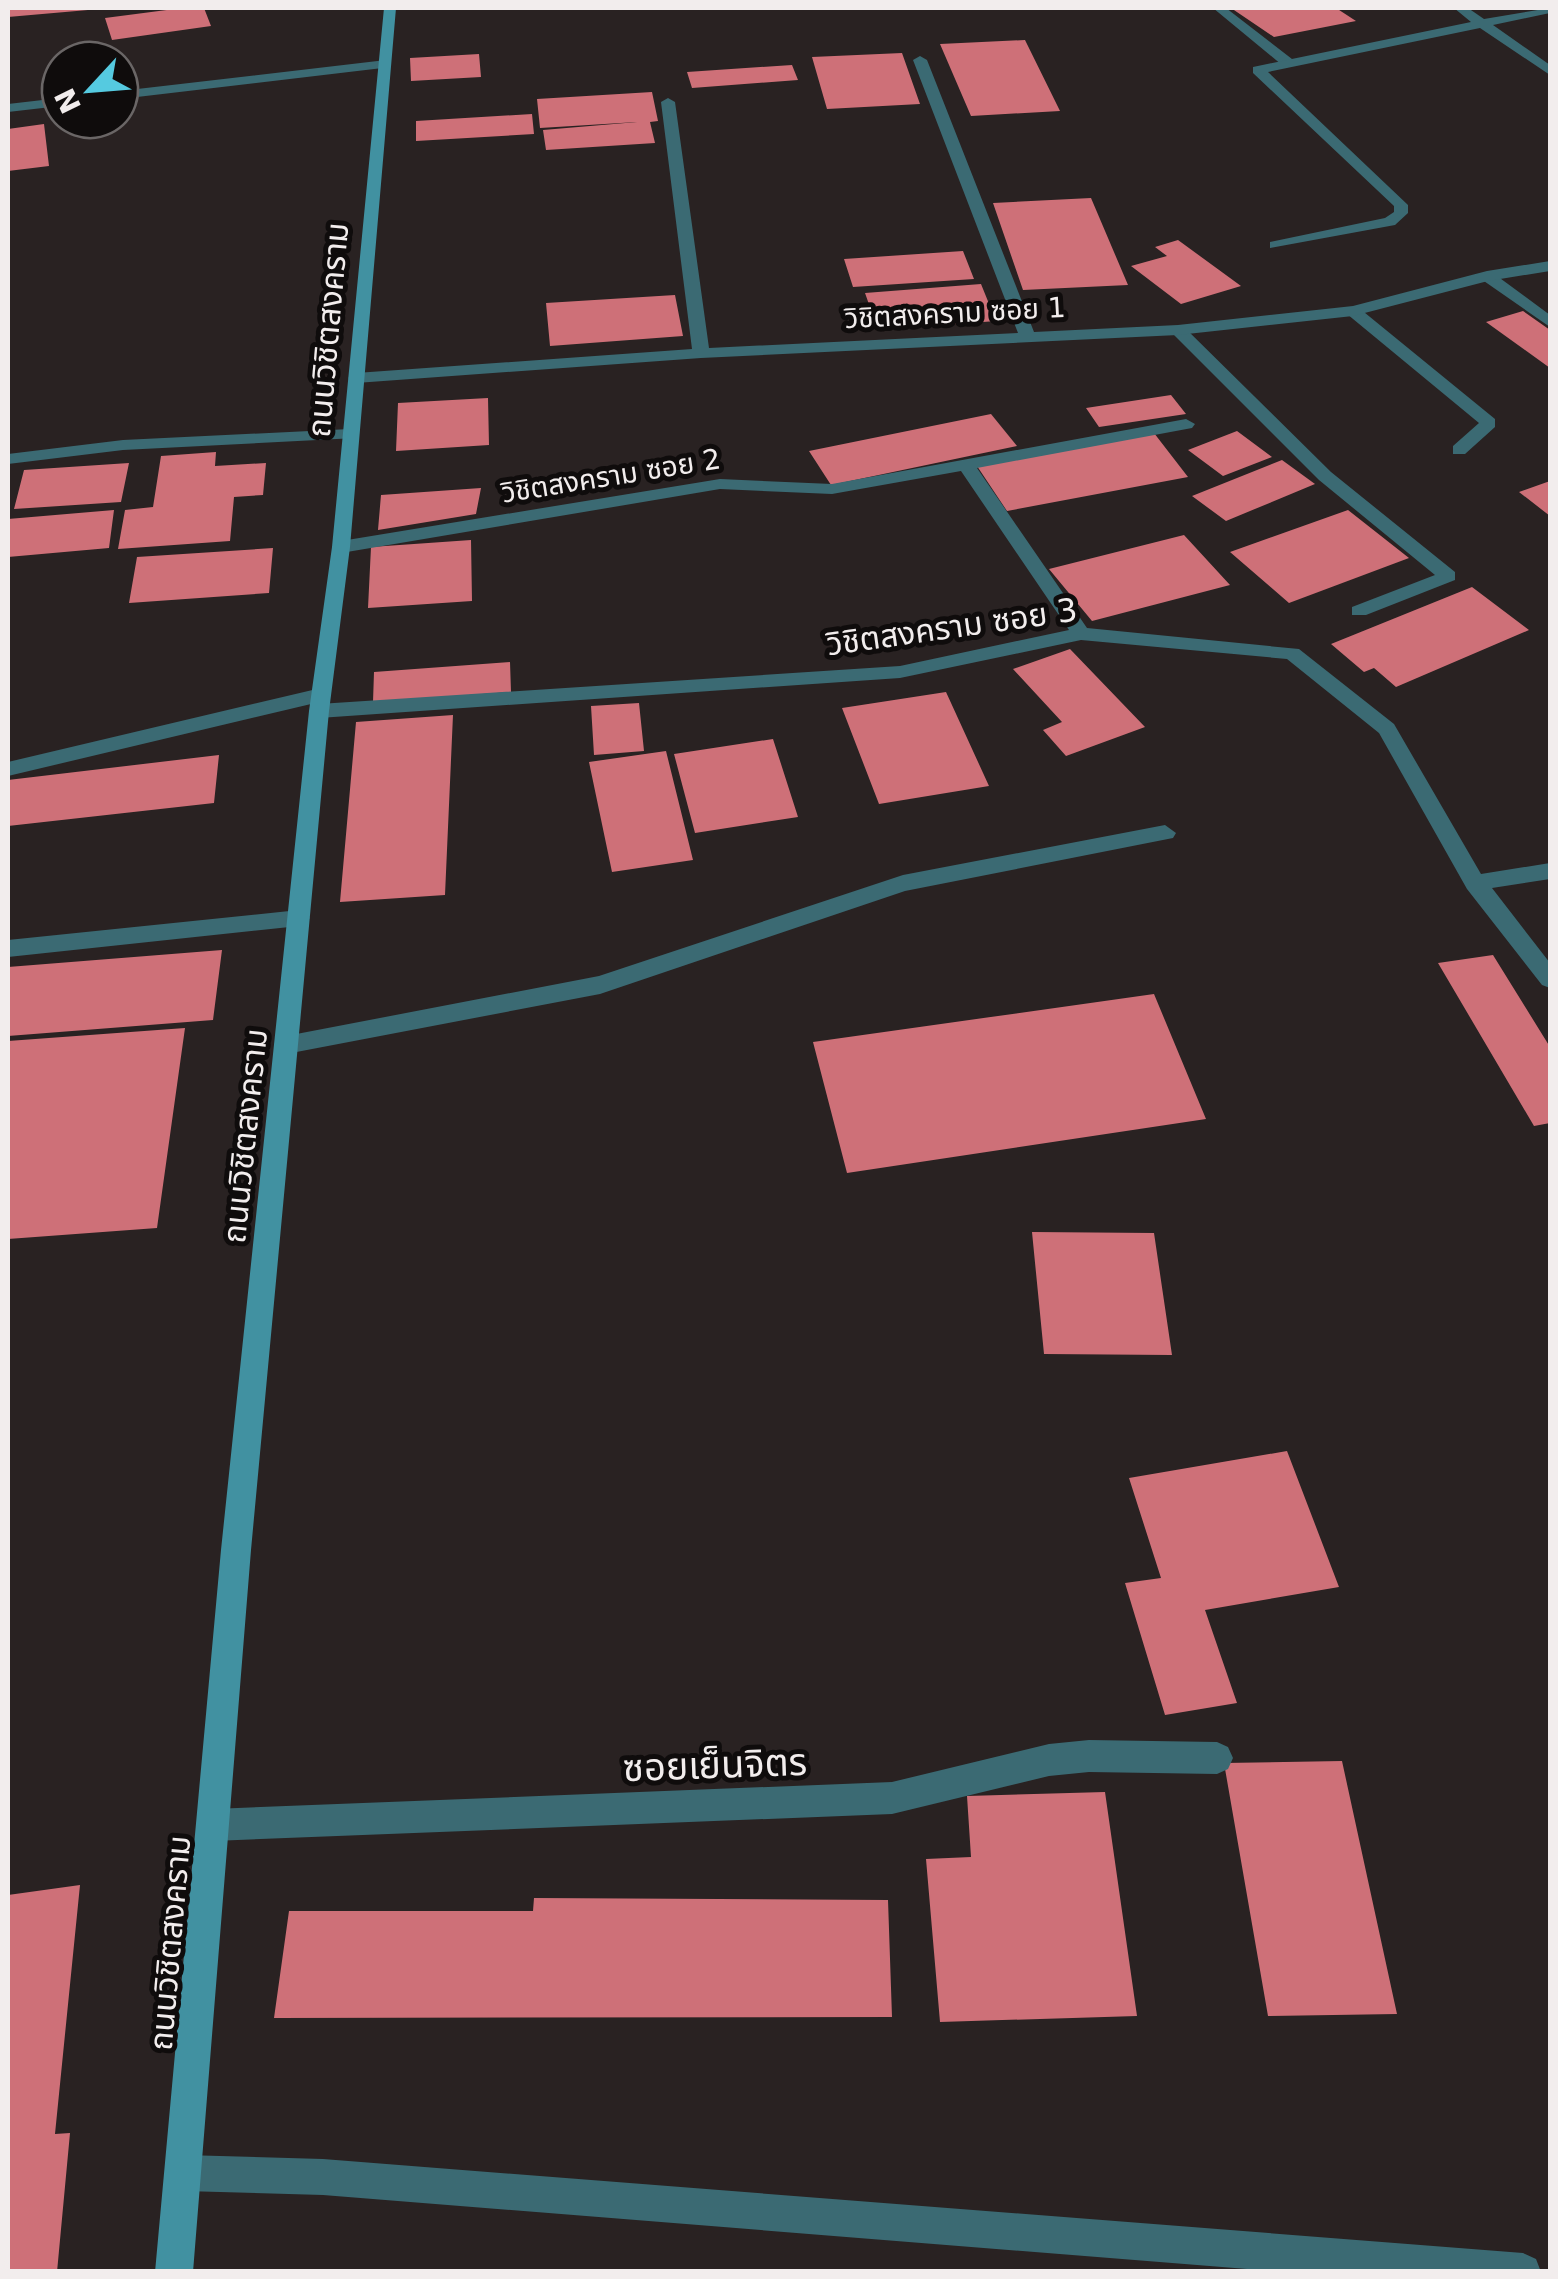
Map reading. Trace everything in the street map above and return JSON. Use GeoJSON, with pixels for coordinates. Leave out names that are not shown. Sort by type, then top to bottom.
{"type":"FeatureCollection","features":[{"type":"Feature","properties":{"kind":"street","name":"ถนนวิชิตสงคราม"},"geometry":{"type":"LineString","coordinates":[[174,2272],[238,1531],[320,703],[341,547],[390,8]]}},
{"type":"Feature","properties":{"kind":"street"},"geometry":{"type":"LineString","coordinates":[[1219,8],[1287,62]]}},
{"type":"Feature","properties":{"kind":"street"},"geometry":{"type":"LineString","coordinates":[[1460,8],[1550,71]]}},
{"type":"Feature","properties":{"kind":"street"},"geometry":{"type":"LineString","coordinates":[[1275,244],[1390,222],[1401,214],[1401,204],[1258,70],[1550,10]]}},
{"type":"Feature","properties":{"kind":"street"},"geometry":{"type":"LineString","coordinates":[[920,60],[1027,336]]}},
{"type":"Feature","properties":{"kind":"street"},"geometry":{"type":"LineString","coordinates":[[140,93],[386,64]]}},
{"type":"Feature","properties":{"kind":"street"},"geometry":{"type":"LineString","coordinates":[[668,102],[701,353]]}},
{"type":"Feature","properties":{"kind":"street"},"geometry":{"type":"LineString","coordinates":[[8,108],[40,104]]}},
{"type":"Feature","properties":{"kind":"street","name":"วิชิตสงคราม ซอย 1"},"geometry":{"type":"LineString","coordinates":[[356,378],[701,353],[1178,330],[1353,312],[1487,276],[1550,266]]}},
{"type":"Feature","properties":{"kind":"street"},"geometry":{"type":"LineString","coordinates":[[1487,276],[1550,322]]}},
{"type":"Feature","properties":{"kind":"street"},"geometry":{"type":"LineString","coordinates":[[1353,312],[1489,423],[1459,450]]}},
{"type":"Feature","properties":{"kind":"street"},"geometry":{"type":"LineString","coordinates":[[1178,330],[1325,476],[1448,576],[1359,611]]}},
{"type":"Feature","properties":{"kind":"street","name":"วิชิตสงคราม ซอย 2"},"geometry":{"type":"LineString","coordinates":[[341,547],[720,484],[832,488],[1186,424]]}},
{"type":"Feature","properties":{"kind":"street"},"geometry":{"type":"LineString","coordinates":[[8,478],[12,458],[124,444],[350,434]]}},
{"type":"Feature","properties":{"kind":"street"},"geometry":{"type":"LineString","coordinates":[[965,463],[1080,634]]}},
{"type":"Feature","properties":{"kind":"street","name":"วิชิตสงคราม ซอย 3"},"geometry":{"type":"LineString","coordinates":[[8,769],[320,703],[900,672],[1080,634],[1292,653],[1387,728],[1475,883],[1550,979]]}},
{"type":"Feature","properties":{"kind":"street"},"geometry":{"type":"LineString","coordinates":[[286,1045],[600,984],[903,883],[1165,832]]}},
{"type":"Feature","properties":{"kind":"street"},"geometry":{"type":"LineString","coordinates":[[1475,883],[1550,870]]}},
{"type":"Feature","properties":{"kind":"street"},"geometry":{"type":"LineString","coordinates":[[8,949],[299,918]]}},
{"type":"Feature","properties":{"kind":"street","name":"ซอยเย็นจิตร"},"geometry":{"type":"LineString","coordinates":[[213,1826],[892,1798],[1062,1759],[1217,1758]]}},
{"type":"Feature","properties":{"kind":"street"},"geometry":{"type":"LineString","coordinates":[[184,2173],[323,2177],[1523,2272]]}},
{"type":"Feature","properties":{"kind":"building"},"geometry":{"type":"Polygon","coordinates":[[[8,8],[88,8],[88,10],[8,17],[8,8]]]}},
{"type":"Feature","properties":{"kind":"building"},"geometry":{"type":"Polygon","coordinates":[[[204,8],[211,26],[112,40],[105,18],[204,8]]]}},
{"type":"Feature","properties":{"kind":"building"},"geometry":{"type":"Polygon","coordinates":[[[1231,8],[1336,8],[1356,21],[1274,37],[1231,8]]]}},
{"type":"Feature","properties":{"kind":"building"},"geometry":{"type":"Polygon","coordinates":[[[1025,40],[1060,111],[971,116],[940,44],[1025,40]]]}},
{"type":"Feature","properties":{"kind":"building"},"geometry":{"type":"Polygon","coordinates":[[[902,53],[920,104],[827,109],[812,57],[902,53]]]}},
{"type":"Feature","properties":{"kind":"building"},"geometry":{"type":"Polygon","coordinates":[[[479,54],[481,77],[411,81],[410,58],[479,54]]]}},
{"type":"Feature","properties":{"kind":"building"},"geometry":{"type":"Polygon","coordinates":[[[792,65],[798,80],[692,88],[687,72],[792,65]]]}},
{"type":"Feature","properties":{"kind":"building"},"geometry":{"type":"Polygon","coordinates":[[[652,92],[658,121],[650,122],[655,143],[546,150],[543,130],[637,122],[540,128],[537,99],[652,92]]]}},
{"type":"Feature","properties":{"kind":"building"},"geometry":{"type":"Polygon","coordinates":[[[532,114],[534,134],[416,141],[416,121],[532,114]]]}},
{"type":"Feature","properties":{"kind":"building"},"geometry":{"type":"Polygon","coordinates":[[[40,125],[40,140],[46,140],[49,166],[8,171],[8,129],[40,125]]]}},
{"type":"Feature","properties":{"kind":"building"},"geometry":{"type":"Polygon","coordinates":[[[1091,198],[1128,285],[1023,290],[993,203],[1091,198]]]}},
{"type":"Feature","properties":{"kind":"building"},"geometry":{"type":"Polygon","coordinates":[[[1178,240],[1241,286],[1181,304],[1131,266],[1167,256],[1155,247],[1178,240]]]}},
{"type":"Feature","properties":{"kind":"building"},"geometry":{"type":"Polygon","coordinates":[[[963,251],[974,279],[853,287],[844,259],[963,251]]]}},
{"type":"Feature","properties":{"kind":"building"},"geometry":{"type":"Polygon","coordinates":[[[981,284],[996,321],[878,330],[865,293],[981,284]]]}},
{"type":"Feature","properties":{"kind":"building"},"geometry":{"type":"Polygon","coordinates":[[[675,295],[683,336],[550,346],[546,303],[675,295]]]}},
{"type":"Feature","properties":{"kind":"building"},"geometry":{"type":"Polygon","coordinates":[[[1523,311],[1550,330],[1550,368],[1486,322],[1523,311]]]}},
{"type":"Feature","properties":{"kind":"building"},"geometry":{"type":"Polygon","coordinates":[[[1171,395],[1186,414],[1099,427],[1086,408],[1171,395]]]}},
{"type":"Feature","properties":{"kind":"building"},"geometry":{"type":"Polygon","coordinates":[[[488,398],[489,445],[396,451],[398,403],[488,398]]]}},
{"type":"Feature","properties":{"kind":"building"},"geometry":{"type":"Polygon","coordinates":[[[991,414],[1017,446],[831,485],[809,451],[991,414]]]}},
{"type":"Feature","properties":{"kind":"building"},"geometry":{"type":"Polygon","coordinates":[[[1237,431],[1272,457],[1223,476],[1188,450],[1237,431]]]}},
{"type":"Feature","properties":{"kind":"building"},"geometry":{"type":"Polygon","coordinates":[[[1154,433],[1188,477],[1007,511],[977,466],[1154,433]]]}},
{"type":"Feature","properties":{"kind":"building"},"geometry":{"type":"Polygon","coordinates":[[[216,452],[215,466],[266,463],[263,495],[234,497],[230,541],[118,549],[125,510],[153,507],[161,456],[216,452]]]}},
{"type":"Feature","properties":{"kind":"building"},"geometry":{"type":"Polygon","coordinates":[[[1282,460],[1315,484],[1226,521],[1192,496],[1282,460]]]}},
{"type":"Feature","properties":{"kind":"building"},"geometry":{"type":"Polygon","coordinates":[[[129,463],[121,502],[14,509],[24,470],[129,463]]]}},
{"type":"Feature","properties":{"kind":"building"},"geometry":{"type":"Polygon","coordinates":[[[1550,481],[1550,516],[1519,492],[1550,481]]]}},
{"type":"Feature","properties":{"kind":"building"},"geometry":{"type":"Polygon","coordinates":[[[481,488],[476,514],[378,530],[381,495],[481,488]]]}},
{"type":"Feature","properties":{"kind":"building"},"geometry":{"type":"Polygon","coordinates":[[[114,510],[109,548],[8,557],[8,519],[114,510]]]}},
{"type":"Feature","properties":{"kind":"building"},"geometry":{"type":"Polygon","coordinates":[[[1348,510],[1409,558],[1289,603],[1230,552],[1348,510]]]}},
{"type":"Feature","properties":{"kind":"building"},"geometry":{"type":"Polygon","coordinates":[[[1184,535],[1230,585],[1092,621],[1049,569],[1184,535]]]}},
{"type":"Feature","properties":{"kind":"building"},"geometry":{"type":"Polygon","coordinates":[[[471,540],[472,601],[368,608],[371,547],[471,540]]]}},
{"type":"Feature","properties":{"kind":"building"},"geometry":{"type":"Polygon","coordinates":[[[273,548],[269,593],[129,603],[137,557],[273,548]]]}},
{"type":"Feature","properties":{"kind":"building"},"geometry":{"type":"Polygon","coordinates":[[[1472,587],[1529,630],[1396,687],[1374,668],[1364,672],[1331,644],[1472,587]]]}},
{"type":"Feature","properties":{"kind":"building"},"geometry":{"type":"Polygon","coordinates":[[[1070,649],[1145,727],[1066,756],[1043,730],[1062,722],[1013,669],[1070,649]]]}},
{"type":"Feature","properties":{"kind":"building"},"geometry":{"type":"Polygon","coordinates":[[[510,662],[511,692],[373,702],[374,672],[510,662]]]}},
{"type":"Feature","properties":{"kind":"building"},"geometry":{"type":"Polygon","coordinates":[[[946,692],[989,786],[879,804],[842,708],[946,692]]]}},
{"type":"Feature","properties":{"kind":"building"},"geometry":{"type":"Polygon","coordinates":[[[639,703],[644,751],[594,755],[591,706],[639,703]]]}},
{"type":"Feature","properties":{"kind":"building"},"geometry":{"type":"Polygon","coordinates":[[[453,715],[445,895],[340,902],[356,722],[453,715]]]}},
{"type":"Feature","properties":{"kind":"building"},"geometry":{"type":"Polygon","coordinates":[[[773,739],[798,817],[695,833],[674,754],[773,739]]]}},
{"type":"Feature","properties":{"kind":"building"},"geometry":{"type":"Polygon","coordinates":[[[666,751],[693,860],[612,872],[589,762],[666,751]]]}},
{"type":"Feature","properties":{"kind":"building"},"geometry":{"type":"Polygon","coordinates":[[[219,755],[214,803],[8,826],[8,780],[219,755]]]}},
{"type":"Feature","properties":{"kind":"building"},"geometry":{"type":"Polygon","coordinates":[[[222,950],[213,1020],[8,1036],[8,967],[222,950]]]}},
{"type":"Feature","properties":{"kind":"building"},"geometry":{"type":"Polygon","coordinates":[[[1493,955],[1550,1047],[1550,1123],[1534,1126],[1438,963],[1493,955]]]}},
{"type":"Feature","properties":{"kind":"building"},"geometry":{"type":"Polygon","coordinates":[[[1154,994],[1206,1119],[847,1173],[813,1042],[1154,994]]]}},
{"type":"Feature","properties":{"kind":"building"},"geometry":{"type":"Polygon","coordinates":[[[185,1028],[157,1228],[8,1239],[8,1041],[185,1028]]]}},
{"type":"Feature","properties":{"kind":"building"},"geometry":{"type":"Polygon","coordinates":[[[1032,1232],[1154,1233],[1172,1355],[1044,1354],[1032,1232]]]}},
{"type":"Feature","properties":{"kind":"building"},"geometry":{"type":"Polygon","coordinates":[[[1287,1451],[1339,1587],[1205,1610],[1237,1703],[1165,1715],[1125,1583],[1161,1578],[1129,1478],[1287,1451]]]}},
{"type":"Feature","properties":{"kind":"building"},"geometry":{"type":"Polygon","coordinates":[[[1342,1761],[1397,2014],[1268,2016],[1224,1763],[1342,1761]]]}},
{"type":"Feature","properties":{"kind":"building"},"geometry":{"type":"Polygon","coordinates":[[[1105,1792],[1137,2016],[940,2022],[926,1859],[971,1857],[967,1796],[1105,1792]]]}},
{"type":"Feature","properties":{"kind":"building"},"geometry":{"type":"Polygon","coordinates":[[[80,1885],[55,2134],[70,2133],[57,2272],[8,2272],[8,1895],[80,1885]]]}},
{"type":"Feature","properties":{"kind":"building"},"geometry":{"type":"Polygon","coordinates":[[[534,1898],[888,1900],[892,2017],[274,2018],[289,1911],[533,1911],[534,1898]]]}}]}
